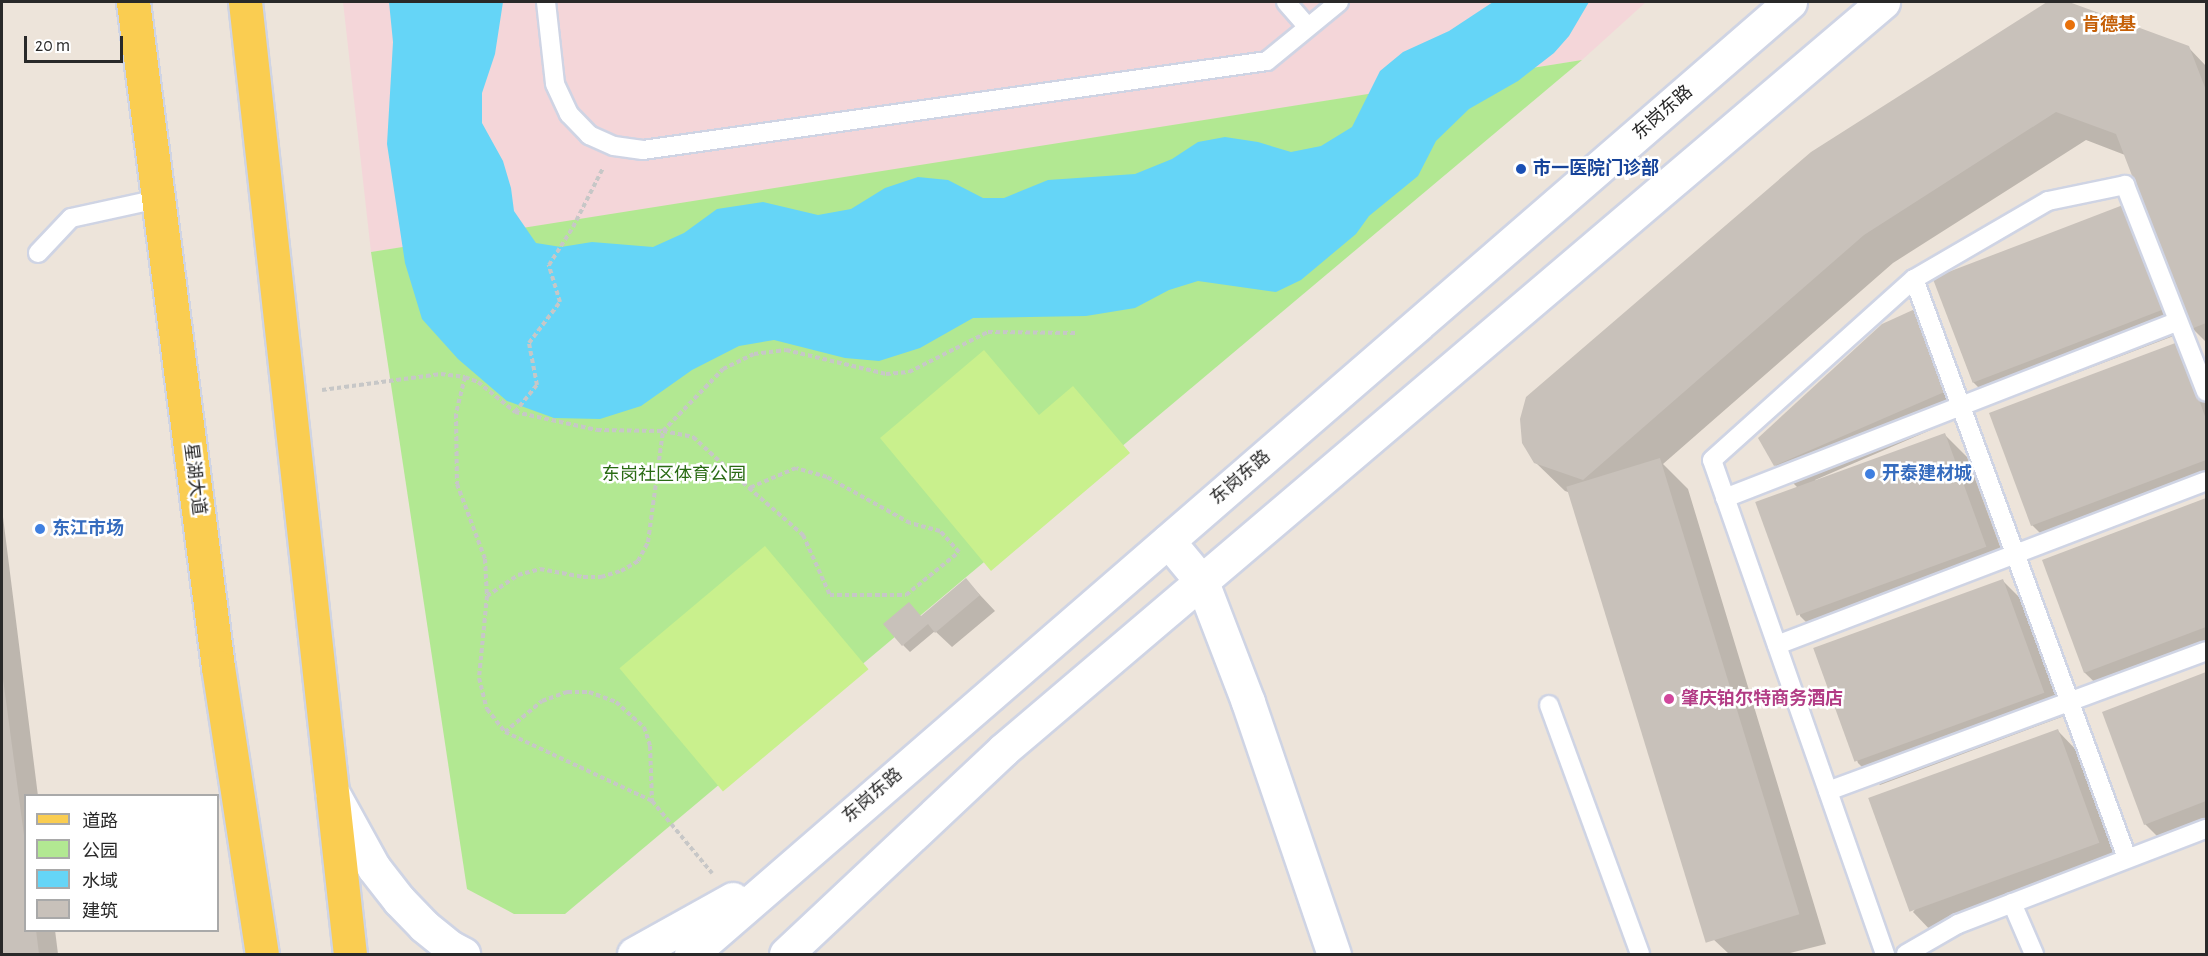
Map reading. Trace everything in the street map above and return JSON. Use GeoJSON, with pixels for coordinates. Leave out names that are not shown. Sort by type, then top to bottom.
{"type":"FeatureCollection","features":[{"type":"Feature","properties":{"kind":"main road","name":"星湖大道"},"geometry":{"type":"LineString","coordinates":[[133,2],[218,667],[262,954]]}},
{"type":"Feature","properties":{"kind":"main road"},"geometry":{"type":"LineString","coordinates":[[245,2],[350,954]]}},
{"type":"Feature","properties":{"kind":"main road"},"geometry":{"type":"LineString","coordinates":[[786,954],[1003,750],[1883,2]]}},
{"type":"Feature","properties":{"kind":"main road","name":"东岗东路"},"geometry":{"type":"LineString","coordinates":[[691,954],[1785,3]]}},
{"type":"Feature","properties":{"kind":"main road"},"geometry":{"type":"LineString","coordinates":[[1168,541],[1202,582],[1248,702],[1334,954]]}},
{"type":"Feature","properties":{"kind":"main road"},"geometry":{"type":"LineString","coordinates":[[332,792],[374,868],[399,900],[433,933],[463,954]]}},
{"type":"Feature","properties":{"kind":"main road"},"geometry":{"type":"LineString","coordinates":[[634,954],[792,866]]}},
{"type":"Feature","properties":{"kind":"lane"},"geometry":{"type":"LineString","coordinates":[[546,2],[555,84],[569,114],[589,135],[614,146],[643,150],[1267,61],[1338,2]]}},
{"type":"Feature","properties":{"kind":"lane"},"geometry":{"type":"LineString","coordinates":[[1286,2],[1308,27]]}},
{"type":"Feature","properties":{"kind":"lane"},"geometry":{"type":"LineString","coordinates":[[1885,954],[1712,460],[1914,279],[2048,201],[2124,185],[2206,392]]}},
{"type":"Feature","properties":{"kind":"lane"},"geometry":{"type":"LineString","coordinates":[[38,253],[71,218],[158,199]]}},
{"type":"Feature","properties":{"kind":"lane"},"geometry":{"type":"LineString","coordinates":[[1914,279],[2127,858]]}},
{"type":"Feature","properties":{"kind":"lane"},"geometry":{"type":"LineString","coordinates":[[1725,498],[2178,321]]}},
{"type":"Feature","properties":{"kind":"lane"},"geometry":{"type":"LineString","coordinates":[[1777,645],[2206,480]]}},
{"type":"Feature","properties":{"kind":"lane"},"geometry":{"type":"LineString","coordinates":[[1828,792],[2206,651]]}},
{"type":"Feature","properties":{"kind":"lane"},"geometry":{"type":"LineString","coordinates":[[1550,705],[1640,954]]}},
{"type":"Feature","properties":{"kind":"lane"},"geometry":{"type":"LineString","coordinates":[[1906,954],[1958,924],[2206,829]]}},
{"type":"Feature","properties":{"kind":"lane"},"geometry":{"type":"LineString","coordinates":[[2012,903],[2034,954]]}},
{"type":"Feature","properties":{"kind":"path"},"geometry":{"type":"LineString","coordinates":[[515,412],[537,385],[528,343],[560,302],[549,265],[573,227],[614,146]]}},
{"type":"Feature","properties":{"kind":"path"},"geometry":{"type":"LineString","coordinates":[[487,596],[518,575],[540,569],[583,577],[601,577],[621,571],[638,561],[648,542],[663,431],[723,369],[754,354],[786,350],[886,374],[909,372],[988,332],[1075,333]]}},
{"type":"Feature","properties":{"kind":"path"},"geometry":{"type":"LineString","coordinates":[[288,394],[441,374],[465,377],[478,382],[515,412],[597,430],[663,431],[693,437],[749,488],[803,535],[830,595],[906,595],[959,552],[940,531],[910,523],[827,477],[796,468],[749,488]]}},
{"type":"Feature","properties":{"kind":"path"},"geometry":{"type":"LineString","coordinates":[[465,377],[456,414],[457,484],[485,559],[487,596],[479,678],[487,709],[504,732],[652,801],[734,899]]}},
{"type":"Feature","properties":{"kind":"path"},"geometry":{"type":"LineString","coordinates":[[504,732],[542,701],[567,692],[589,692],[616,702],[644,727],[650,746],[652,801]]}},
{"type":"Feature","properties":{"kind":"shaded area"},"geometry":{"type":"Polygon","coordinates":[[[343,2],[1646,2],[1582,60],[371,252],[343,2]]]}},
{"type":"Feature","properties":{"kind":"green space","name":"东岗社区体育公园"},"geometry":{"type":"Polygon","coordinates":[[[1582,60],[565,914],[514,914],[467,889],[371,252],[1582,60]]]}},
{"type":"Feature","properties":{"kind":"green space"},"geometry":{"type":"Polygon","coordinates":[[[984,350],[1039,415],[1073,386],[1130,453],[991,571],[880,438],[984,350]]]}},
{"type":"Feature","properties":{"kind":"green space"},"geometry":{"type":"Polygon","coordinates":[[[765,546],[868,669],[723,791],[619,668],[765,546]]]}},
{"type":"Feature","properties":{"kind":"water"},"geometry":{"type":"Polygon","coordinates":[[[389,2],[503,2],[495,54],[482,93],[482,123],[503,161],[511,188],[514,211],[536,243],[561,247],[592,242],[653,247],[684,233],[717,209],[763,202],[818,215],[851,209],[885,188],[918,177],[948,180],[983,198],[1004,198],[1048,180],[1135,174],[1172,159],[1198,142],[1225,137],[1258,142],[1291,152],[1321,146],[1352,127],[1380,71],[1403,52],[1449,31],[1493,2],[1589,2],[1569,36],[1554,53],[1518,81],[1469,109],[1436,141],[1418,176],[1369,216],[1356,234],[1301,280],[1276,292],[1198,281],[1169,290],[1135,308],[1086,316],[973,318],[920,348],[879,361],[845,358],[774,340],[739,346],[692,370],[641,406],[600,419],[554,418],[507,401],[458,359],[422,319],[405,263],[387,144],[393,42],[389,2]]]}},
{"type":"Feature","properties":{"kind":"building"},"geometry":{"type":"Polygon","coordinates":[[[2047,2],[2069,2],[2189,46],[2206,90],[2206,323],[2191,329],[2116,134],[2056,112],[1864,235],[1583,480],[1534,463],[1522,443],[1520,419],[1526,397],[1811,152],[2047,2]]]}},
{"type":"Feature","properties":{"kind":"building"},"geometry":{"type":"Polygon","coordinates":[[[2123,205],[2163,310],[1973,383],[1933,278],[2123,205]]]}},
{"type":"Feature","properties":{"kind":"building"},"geometry":{"type":"Polygon","coordinates":[[[1915,309],[1949,390],[1774,466],[1758,438],[1882,324],[1915,309]]]}},
{"type":"Feature","properties":{"kind":"building"},"geometry":{"type":"Polygon","coordinates":[[[2178,342],[2206,419],[2206,460],[2031,526],[1989,413],[2178,342]]]}},
{"type":"Feature","properties":{"kind":"building"},"geometry":{"type":"Polygon","coordinates":[[[1945,433],[1986,547],[1797,616],[1755,502],[1945,433]]]}},
{"type":"Feature","properties":{"kind":"building"},"geometry":{"type":"Polygon","coordinates":[[[1660,458],[1799,914],[1706,943],[1566,487],[1660,458]]]}},
{"type":"Feature","properties":{"kind":"building"},"geometry":{"type":"Polygon","coordinates":[[[2206,498],[2206,627],[2084,673],[2042,560],[2206,498]]]}},
{"type":"Feature","properties":{"kind":"building"},"geometry":{"type":"Polygon","coordinates":[[[966,578],[980,595],[935,633],[928,624],[902,646],[883,624],[909,602],[921,616],[966,578]]]}},
{"type":"Feature","properties":{"kind":"building"},"geometry":{"type":"Polygon","coordinates":[[[2003,579],[2044,693],[1855,762],[1813,648],[2003,579]]]}},
{"type":"Feature","properties":{"kind":"building"},"geometry":{"type":"Polygon","coordinates":[[[2,671],[24,835],[24,932],[36,932],[39,954],[2,954],[2,671]]]}},
{"type":"Feature","properties":{"kind":"building"},"geometry":{"type":"Polygon","coordinates":[[[2206,672],[2206,801],[2144,825],[2102,712],[2206,672]]]}},
{"type":"Feature","properties":{"kind":"building"},"geometry":{"type":"Polygon","coordinates":[[[2058,729],[2099,843],[1910,912],[1868,798],[2058,729]]]}},
{"type":"Feature","properties":{"kind":"place","name":"肯德基"},"geometry":{"type":"Point","coordinates":[2070,25]}},
{"type":"Feature","properties":{"kind":"place","name":"市一医院门诊部"},"geometry":{"type":"Point","coordinates":[1521,169]}},
{"type":"Feature","properties":{"kind":"place","name":"开泰建材城"},"geometry":{"type":"Point","coordinates":[1870,474]}},
{"type":"Feature","properties":{"kind":"place","name":"东江市场"},"geometry":{"type":"Point","coordinates":[40,529]}},
{"type":"Feature","properties":{"kind":"place","name":"肇庆铂尔特商务酒店"},"geometry":{"type":"Point","coordinates":[1669,699]}}]}
